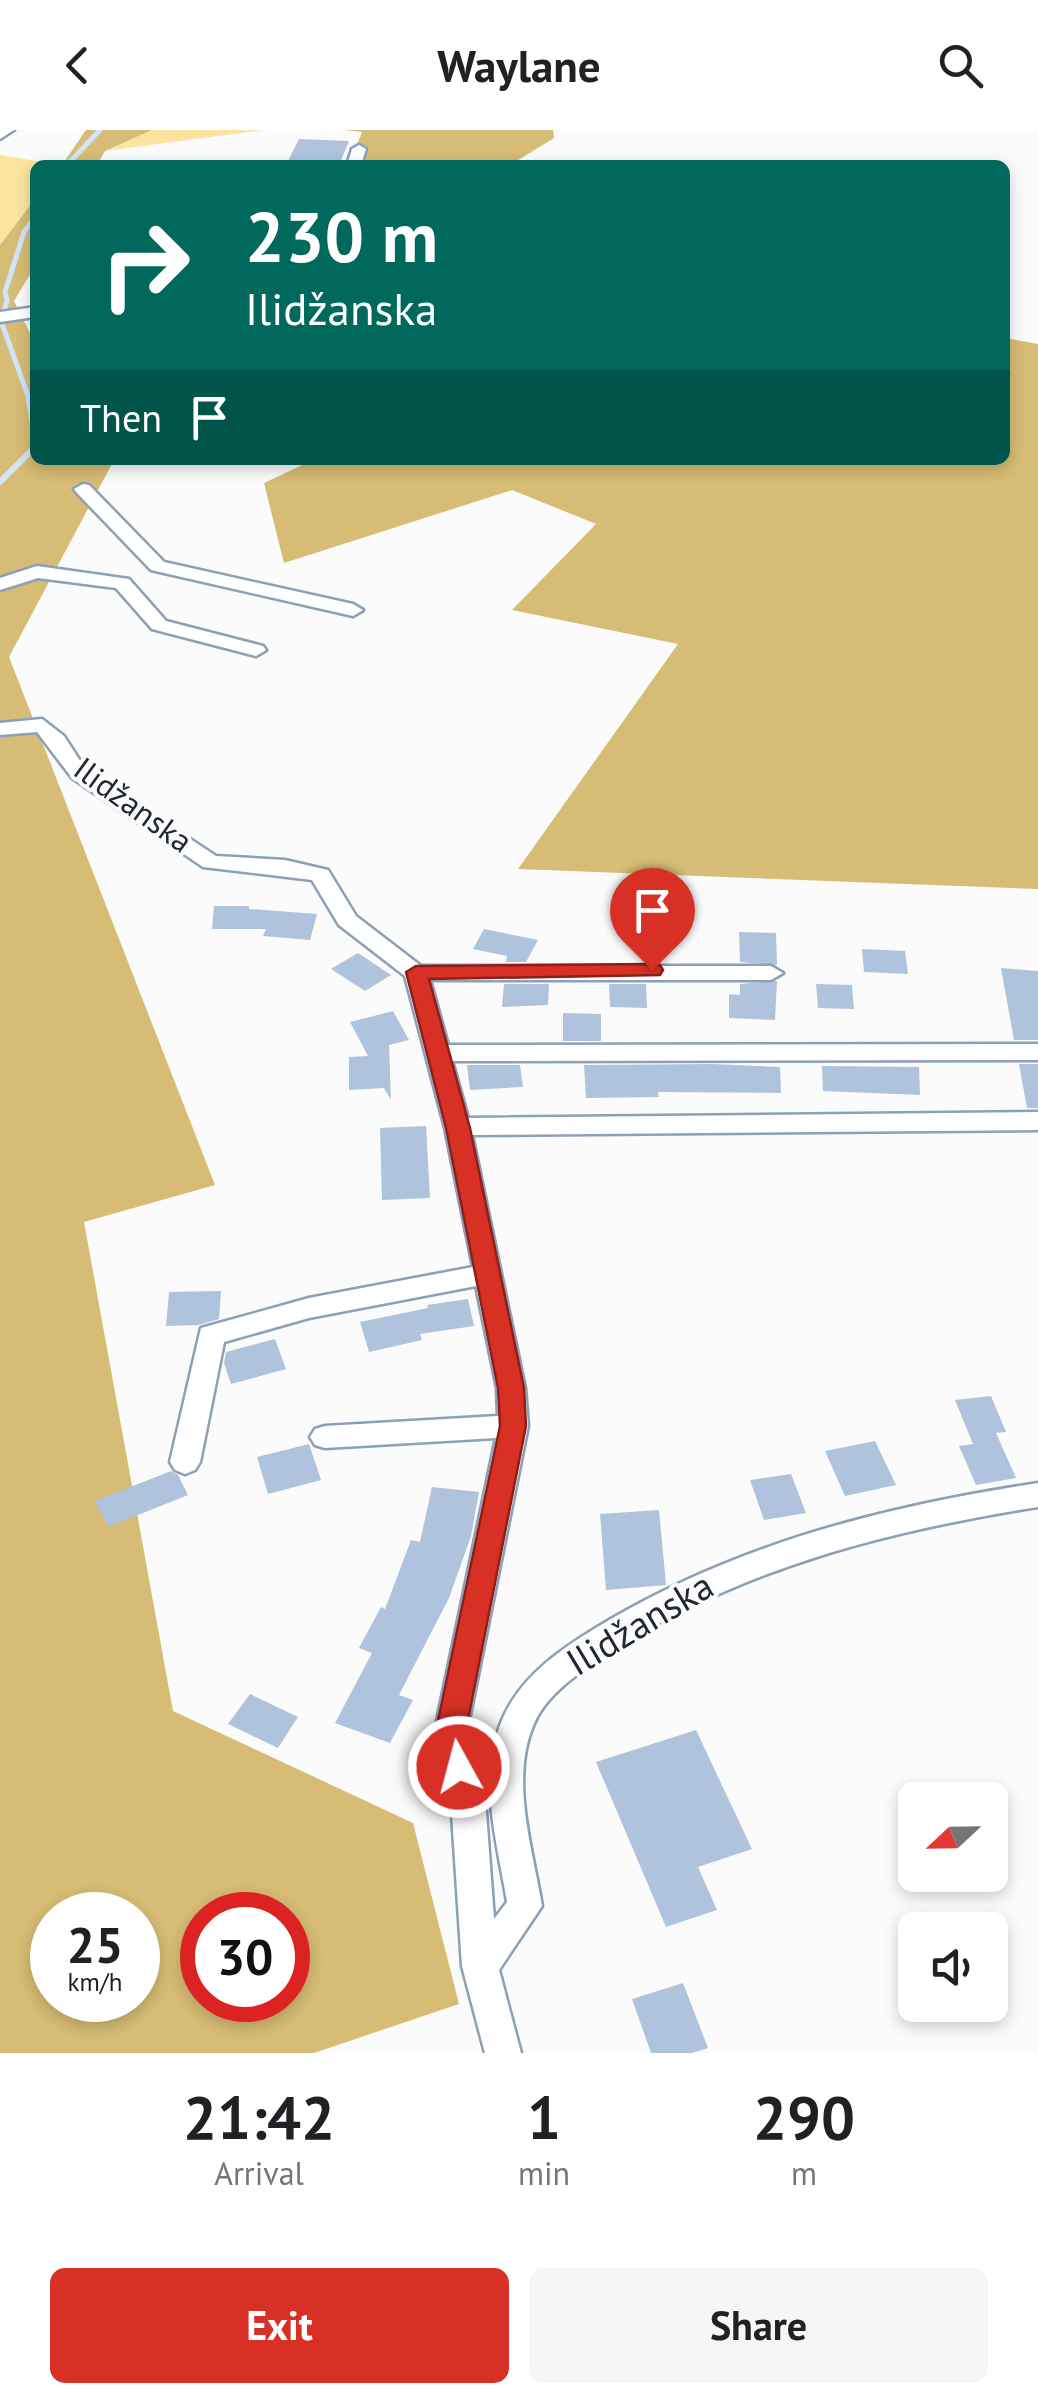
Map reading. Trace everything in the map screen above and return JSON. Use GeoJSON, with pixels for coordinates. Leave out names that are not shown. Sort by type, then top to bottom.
{"type":"FeatureCollection","features":[{"type":"Feature","properties":{"kind":"street"},"geometry":{"type":"LineString","coordinates":[[0,135],[7,130]]}},
{"type":"Feature","properties":{"kind":"street"},"geometry":{"type":"LineString","coordinates":[[355,160],[359,148]]}},
{"type":"Feature","properties":{"kind":"street"},"geometry":{"type":"LineString","coordinates":[[83,489],[158,566],[352,610]]}},
{"type":"Feature","properties":{"kind":"street"},"geometry":{"type":"LineString","coordinates":[[0,584],[37,572],[122,583],[158,566]]}},
{"type":"Feature","properties":{"kind":"street"},"geometry":{"type":"LineString","coordinates":[[122,583],[150,619],[256,650]]}},
{"type":"Feature","properties":{"kind":"street","name":"Ilidžanska"},"geometry":{"type":"LineString","coordinates":[[0,730],[42,725],[79,774],[212,862],[285,867],[320,875],[347,920],[416,972]]}},
{"type":"Feature","properties":{"kind":"street"},"geometry":{"type":"LineString","coordinates":[[504,2053],[480,1966],[468,1799],[450,1735],[513,1426],[511,1388],[458,1128],[416,972],[771,973]]}},
{"type":"Feature","properties":{"kind":"street"},"geometry":{"type":"LineString","coordinates":[[438,1053],[1038,1052]]}},
{"type":"Feature","properties":{"kind":"street"},"geometry":{"type":"LineString","coordinates":[[458,1128],[739,1120],[1038,1121]]}},
{"type":"Feature","properties":{"kind":"street"},"geometry":{"type":"LineString","coordinates":[[185,1462],[212,1335],[309,1308],[486,1274]]}},
{"type":"Feature","properties":{"kind":"street"},"geometry":{"type":"LineString","coordinates":[[325,1437],[513,1426]]}},
{"type":"Feature","properties":{"kind":"street","name":"Ilidžanska"},"geometry":{"type":"LineString","coordinates":[[480,1966],[525,1906],[507,1762],[515,1726],[553,1676],[656,1607],[752,1562],[838,1533],[925,1511],[1038,1495]]}},
{"type":"Feature","properties":{"kind":"shaded area"},"geometry":{"type":"Polygon","coordinates":[[[86,130],[152,130],[105,151],[100,160],[65,160],[86,130]]]}},
{"type":"Feature","properties":{"kind":"shaded area"},"geometry":{"type":"Polygon","coordinates":[[[152,130],[263,130],[105,151],[152,130]]]}},
{"type":"Feature","properties":{"kind":"shaded area"},"geometry":{"type":"Polygon","coordinates":[[[345,130],[553,130],[554,138],[518,160],[351,160],[362,132],[345,130]]]}},
{"type":"Feature","properties":{"kind":"shaded area"},"geometry":{"type":"Polygon","coordinates":[[[0,155],[30,160],[30,206],[0,245],[0,155]]]}},
{"type":"Feature","properties":{"kind":"shaded area"},"geometry":{"type":"Polygon","coordinates":[[[30,206],[30,274],[14,301],[30,333],[30,465],[111,465],[9,657],[215,1185],[84,1222],[173,1711],[413,1823],[459,2004],[314,2053],[0,2053],[0,245],[30,206]]]}},
{"type":"Feature","properties":{"kind":"shaded area"},"geometry":{"type":"Polygon","coordinates":[[[1010,339],[1038,344],[1038,889],[518,869],[678,644],[512,610],[596,524],[512,490],[284,563],[264,483],[302,465],[1010,465],[1010,339]]]}},
{"type":"Feature","properties":{"kind":"building"},"geometry":{"type":"Polygon","coordinates":[[[299,139],[349,141],[341,160],[288,160],[299,139]]]}},
{"type":"Feature","properties":{"kind":"building"},"geometry":{"type":"Polygon","coordinates":[[[214,906],[317,914],[310,940],[263,936],[266,929],[212,929],[214,906]]]}},
{"type":"Feature","properties":{"kind":"building"},"geometry":{"type":"Polygon","coordinates":[[[484,929],[538,940],[526,962],[506,962],[507,956],[473,949],[484,929]]]}},
{"type":"Feature","properties":{"kind":"building"},"geometry":{"type":"Polygon","coordinates":[[[739,932],[776,933],[777,965],[740,962],[739,932]]]}},
{"type":"Feature","properties":{"kind":"building"},"geometry":{"type":"Polygon","coordinates":[[[862,949],[905,951],[908,974],[864,972],[862,949]]]}},
{"type":"Feature","properties":{"kind":"building"},"geometry":{"type":"Polygon","coordinates":[[[358,953],[391,975],[365,991],[331,969],[358,953]]]}},
{"type":"Feature","properties":{"kind":"building"},"geometry":{"type":"Polygon","coordinates":[[[1001,968],[1038,971],[1038,1040],[1014,1040],[1001,968]]]}},
{"type":"Feature","properties":{"kind":"building"},"geometry":{"type":"Polygon","coordinates":[[[777,981],[775,1020],[729,1018],[729,994],[740,995],[740,984],[777,981]]]}},
{"type":"Feature","properties":{"kind":"building"},"geometry":{"type":"Polygon","coordinates":[[[504,984],[549,984],[548,1005],[502,1007],[504,984]]]}},
{"type":"Feature","properties":{"kind":"building"},"geometry":{"type":"Polygon","coordinates":[[[609,984],[646,984],[647,1008],[610,1007],[609,984]]]}},
{"type":"Feature","properties":{"kind":"building"},"geometry":{"type":"Polygon","coordinates":[[[816,984],[852,985],[854,1009],[818,1008],[816,984]]]}},
{"type":"Feature","properties":{"kind":"building"},"geometry":{"type":"Polygon","coordinates":[[[393,1011],[409,1040],[389,1045],[391,1100],[384,1088],[349,1090],[349,1057],[368,1056],[350,1022],[393,1011]]]}},
{"type":"Feature","properties":{"kind":"building"},"geometry":{"type":"Polygon","coordinates":[[[563,1013],[601,1014],[601,1041],[563,1041],[563,1013]]]}},
{"type":"Feature","properties":{"kind":"building"},"geometry":{"type":"Polygon","coordinates":[[[1019,1064],[1038,1064],[1038,1108],[1027,1108],[1019,1064]]]}},
{"type":"Feature","properties":{"kind":"building"},"geometry":{"type":"Polygon","coordinates":[[[467,1065],[520,1065],[523,1087],[470,1090],[467,1065]]]}},
{"type":"Feature","properties":{"kind":"building"},"geometry":{"type":"Polygon","coordinates":[[[584,1065],[780,1067],[781,1093],[658,1092],[659,1097],[586,1098],[584,1065]]]}},
{"type":"Feature","properties":{"kind":"building"},"geometry":{"type":"Polygon","coordinates":[[[822,1066],[919,1067],[920,1095],[823,1091],[822,1066]]]}},
{"type":"Feature","properties":{"kind":"building"},"geometry":{"type":"Polygon","coordinates":[[[426,1126],[430,1198],[382,1200],[380,1128],[426,1126]]]}},
{"type":"Feature","properties":{"kind":"building"},"geometry":{"type":"Polygon","coordinates":[[[221,1291],[219,1319],[199,1325],[166,1326],[169,1292],[221,1291]]]}},
{"type":"Feature","properties":{"kind":"building"},"geometry":{"type":"Polygon","coordinates":[[[468,1299],[474,1326],[420,1334],[422,1340],[369,1352],[360,1322],[468,1299]]]}},
{"type":"Feature","properties":{"kind":"building"},"geometry":{"type":"Polygon","coordinates":[[[275,1339],[286,1369],[231,1384],[224,1363],[226,1352],[275,1339]]]}},
{"type":"Feature","properties":{"kind":"building"},"geometry":{"type":"Polygon","coordinates":[[[991,1396],[1006,1432],[996,1433],[1016,1478],[976,1485],[959,1446],[973,1444],[955,1400],[991,1396]]]}},
{"type":"Feature","properties":{"kind":"building"},"geometry":{"type":"Polygon","coordinates":[[[875,1441],[896,1485],[845,1496],[825,1451],[875,1441]]]}},
{"type":"Feature","properties":{"kind":"building"},"geometry":{"type":"Polygon","coordinates":[[[309,1444],[321,1480],[268,1494],[257,1457],[309,1444]]]}},
{"type":"Feature","properties":{"kind":"building"},"geometry":{"type":"Polygon","coordinates":[[[171,1471],[178,1475],[188,1495],[108,1527],[95,1501],[171,1471]]]}},
{"type":"Feature","properties":{"kind":"building"},"geometry":{"type":"Polygon","coordinates":[[[791,1474],[806,1513],[764,1520],[750,1480],[791,1474]]]}},
{"type":"Feature","properties":{"kind":"building"},"geometry":{"type":"Polygon","coordinates":[[[432,1487],[479,1492],[471,1536],[449,1598],[399,1695],[413,1700],[390,1743],[335,1723],[372,1653],[359,1648],[381,1607],[385,1609],[411,1540],[420,1542],[432,1487]]]}},
{"type":"Feature","properties":{"kind":"building"},"geometry":{"type":"Polygon","coordinates":[[[659,1510],[666,1585],[606,1590],[600,1514],[659,1510]]]}},
{"type":"Feature","properties":{"kind":"building"},"geometry":{"type":"Polygon","coordinates":[[[250,1694],[298,1717],[278,1748],[228,1724],[250,1694]]]}},
{"type":"Feature","properties":{"kind":"building"},"geometry":{"type":"Polygon","coordinates":[[[696,1730],[752,1849],[698,1867],[717,1910],[666,1927],[596,1762],[696,1730]]]}},
{"type":"Feature","properties":{"kind":"building"},"geometry":{"type":"Polygon","coordinates":[[[683,1983],[708,2048],[692,2053],[651,2053],[632,1999],[683,1983]]]}},
{"type":"Feature","properties":{"kind":"waterway"},"geometry":{"type":"LineString","coordinates":[[72,160],[100,130]]}},
{"type":"Feature","properties":{"kind":"waterway"},"geometry":{"type":"LineString","coordinates":[[30,224],[5,292],[7,301],[1,321],[30,409]]}},
{"type":"Feature","properties":{"kind":"waterway"},"geometry":{"type":"LineString","coordinates":[[0,482],[30,452]]}},
{"type":"Feature","properties":{"kind":"route"},"geometry":{"type":"LineString","coordinates":[[459,1767],[450,1735],[513,1426],[511,1388],[458,1128],[416,972],[652,970]]}}]}
